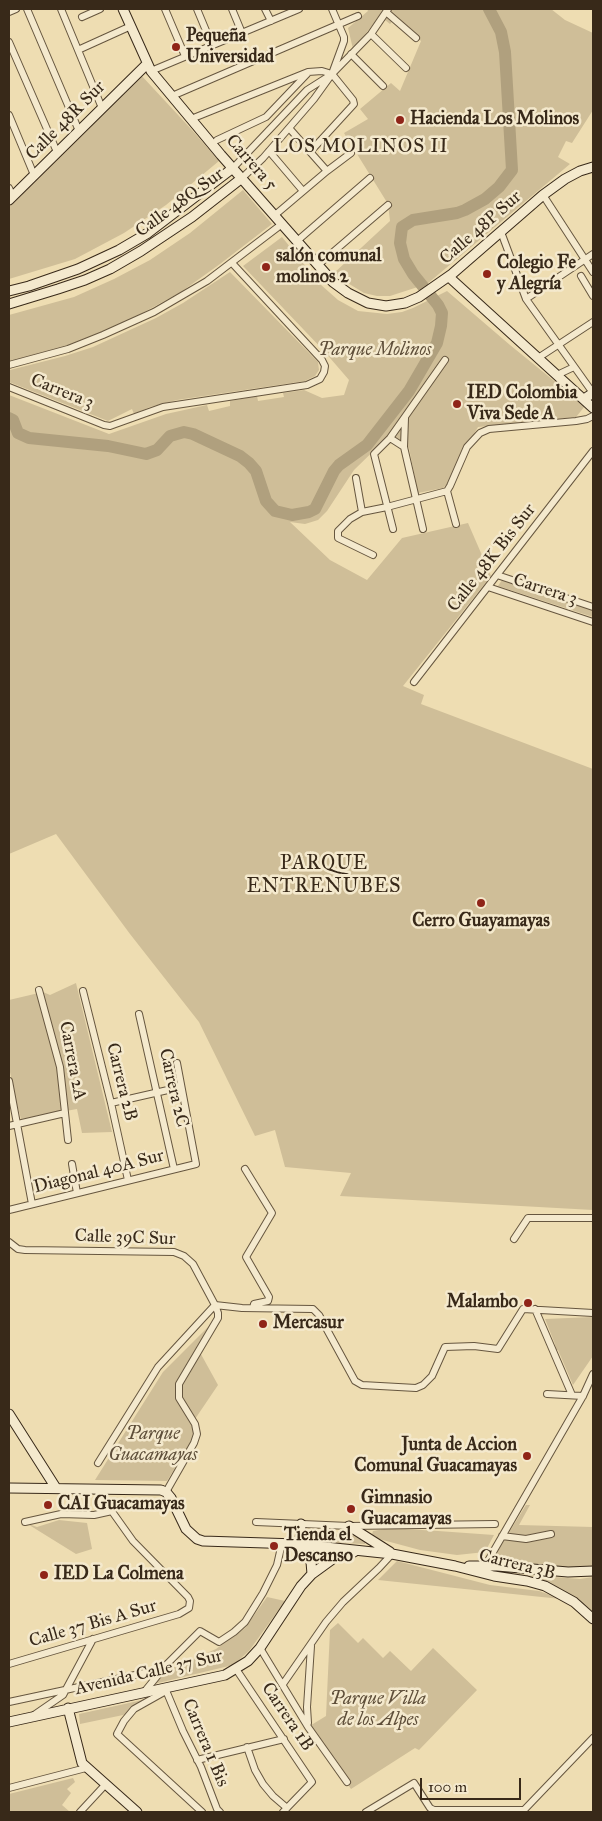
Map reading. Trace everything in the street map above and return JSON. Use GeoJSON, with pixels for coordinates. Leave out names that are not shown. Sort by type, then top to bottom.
{"type":"FeatureCollection","features":[{"type":"Feature","properties":{"kind":"main road","name":"Carrera 5"},"geometry":{"type":"LineString","coordinates":[[123,9],[149,67],[191,119],[333,282],[348,294],[368,303],[386,306]]}},
{"type":"Feature","properties":{"kind":"main road","name":"Calle 48R Sur"},"geometry":{"type":"LineString","coordinates":[[10,195],[34,175],[102,108],[149,67]]}},
{"type":"Feature","properties":{"kind":"main road","name":"Calle 48P Sur"},"geometry":{"type":"LineString","coordinates":[[386,306],[405,303],[435,288],[543,195],[573,174],[593,166]]}},
{"type":"Feature","properties":{"kind":"main road","name":"Calle 48Q Sur"},"geometry":{"type":"LineString","coordinates":[[9,290],[28,286],[78,269],[119,250],[148,233],[234,168]]}},
{"type":"Feature","properties":{"kind":"main road","name":"Calle 48Q Sur"},"geometry":{"type":"LineString","coordinates":[[9,304],[58,290],[110,269],[185,222],[242,178]]}},
{"type":"Feature","properties":{"kind":"main road"},"geometry":{"type":"LineString","coordinates":[[449,277],[593,408]]}},
{"type":"Feature","properties":{"kind":"main road"},"geometry":{"type":"LineString","coordinates":[[580,396],[593,393]]}},
{"type":"Feature","properties":{"kind":"main road"},"geometry":{"type":"LineString","coordinates":[[9,1414],[56,1488]]}},
{"type":"Feature","properties":{"kind":"main road"},"geometry":{"type":"LineString","coordinates":[[9,1488],[157,1489],[166,1492],[171,1498],[188,1532],[197,1540],[300,1544],[360,1551]]}},
{"type":"Feature","properties":{"kind":"main road"},"geometry":{"type":"LineString","coordinates":[[301,1524],[300,1544],[311,1562],[312,1574]]}},
{"type":"Feature","properties":{"kind":"main road"},"geometry":{"type":"LineString","coordinates":[[349,1526],[392,1554]]}},
{"type":"Feature","properties":{"kind":"main road","name":"Avenida Calle 37 Sur"},"geometry":{"type":"LineString","coordinates":[[9,1722],[145,1691],[166,1690],[225,1675],[248,1661],[260,1648],[301,1586],[312,1574],[334,1558],[360,1551],[392,1554],[455,1566]]}},
{"type":"Feature","properties":{"kind":"main road"},"geometry":{"type":"LineString","coordinates":[[455,1566],[485,1566],[568,1572],[593,1571]]}},
{"type":"Feature","properties":{"kind":"main road","name":"Carrera 3B"},"geometry":{"type":"LineString","coordinates":[[455,1566],[545,1586],[574,1602],[593,1619]]}},
{"type":"Feature","properties":{"kind":"main road"},"geometry":{"type":"LineString","coordinates":[[68,1708],[81,1761],[86,1768],[138,1812]]}},
{"type":"Feature","properties":{"kind":"street"},"geometry":{"type":"LineString","coordinates":[[9,12],[16,9]]}},
{"type":"Feature","properties":{"kind":"street"},"geometry":{"type":"LineString","coordinates":[[27,9],[79,131]]}},
{"type":"Feature","properties":{"kind":"street"},"geometry":{"type":"LineString","coordinates":[[61,9],[102,108]]}},
{"type":"Feature","properties":{"kind":"street"},"geometry":{"type":"LineString","coordinates":[[82,17],[100,9]]}},
{"type":"Feature","properties":{"kind":"street"},"geometry":{"type":"LineString","coordinates":[[165,9],[185,56]]}},
{"type":"Feature","properties":{"kind":"street"},"geometry":{"type":"LineString","coordinates":[[197,9],[212,45]]}},
{"type":"Feature","properties":{"kind":"street"},"geometry":{"type":"LineString","coordinates":[[232,9],[242,33]]}},
{"type":"Feature","properties":{"kind":"street"},"geometry":{"type":"LineString","coordinates":[[265,9],[271,21]]}},
{"type":"Feature","properties":{"kind":"street","name":"Calle 48R Sur"},"geometry":{"type":"LineString","coordinates":[[149,67],[185,56],[299,9]]}},
{"type":"Feature","properties":{"kind":"street"},"geometry":{"type":"LineString","coordinates":[[332,9],[344,41],[332,74]]}},
{"type":"Feature","properties":{"kind":"street"},"geometry":{"type":"LineString","coordinates":[[387,10],[416,38]]}},
{"type":"Feature","properties":{"kind":"street","name":"Calle 48Q Sur"},"geometry":{"type":"LineString","coordinates":[[242,178],[289,128],[332,74],[371,34],[387,10]]}},
{"type":"Feature","properties":{"kind":"street"},"geometry":{"type":"LineString","coordinates":[[172,96],[339,26],[358,16]]}},
{"type":"Feature","properties":{"kind":"street"},"geometry":{"type":"LineString","coordinates":[[78,50],[131,26]]}},
{"type":"Feature","properties":{"kind":"street"},"geometry":{"type":"LineString","coordinates":[[371,34],[406,68]]}},
{"type":"Feature","properties":{"kind":"street"},"geometry":{"type":"LineString","coordinates":[[9,42],[57,152]]}},
{"type":"Feature","properties":{"kind":"street"},"geometry":{"type":"LineString","coordinates":[[351,54],[383,86]]}},
{"type":"Feature","properties":{"kind":"street"},"geometry":{"type":"LineString","coordinates":[[191,119],[308,72],[322,71],[332,74],[353,100],[354,104],[348,113],[310,152]]}},
{"type":"Feature","properties":{"kind":"street"},"geometry":{"type":"LineString","coordinates":[[217,140],[266,117],[308,72]]}},
{"type":"Feature","properties":{"kind":"street","name":"Calle 48Q Sur"},"geometry":{"type":"LineString","coordinates":[[234,168],[307,90],[332,74]]}},
{"type":"Feature","properties":{"kind":"street"},"geometry":{"type":"LineString","coordinates":[[9,115],[34,175]]}},
{"type":"Feature","properties":{"kind":"street"},"geometry":{"type":"LineString","coordinates":[[289,128],[327,171]]}},
{"type":"Feature","properties":{"kind":"street"},"geometry":{"type":"LineString","coordinates":[[269,151],[303,191]]}},
{"type":"Feature","properties":{"kind":"street"},"geometry":{"type":"LineString","coordinates":[[275,215],[327,171],[352,153]]}},
{"type":"Feature","properties":{"kind":"street"},"geometry":{"type":"LineString","coordinates":[[297,241],[370,178]]}},
{"type":"Feature","properties":{"kind":"street"},"geometry":{"type":"LineString","coordinates":[[543,195],[593,272]]}},
{"type":"Feature","properties":{"kind":"street"},"geometry":{"type":"LineString","coordinates":[[318,265],[388,205]]}},
{"type":"Feature","properties":{"kind":"street"},"geometry":{"type":"LineString","coordinates":[[9,365],[68,349],[150,314],[184,296],[282,224]]}},
{"type":"Feature","properties":{"kind":"street"},"geometry":{"type":"LineString","coordinates":[[501,232],[526,299],[593,393]]}},
{"type":"Feature","properties":{"kind":"street"},"geometry":{"type":"LineString","coordinates":[[526,299],[593,254]]}},
{"type":"Feature","properties":{"kind":"street","name":"Carrera 3"},"geometry":{"type":"LineString","coordinates":[[9,388],[104,425],[114,425],[150,411],[173,405],[307,385],[320,379],[323,376],[325,366],[322,360],[232,262]]}},
{"type":"Feature","properties":{"kind":"street"},"geometry":{"type":"LineString","coordinates":[[581,276],[593,296]]}},
{"type":"Feature","properties":{"kind":"street"},"geometry":{"type":"LineString","coordinates":[[538,358],[593,322]]}},
{"type":"Feature","properties":{"kind":"street"},"geometry":{"type":"LineString","coordinates":[[393,529],[374,454],[390,438],[406,417],[445,360]]}},
{"type":"Feature","properties":{"kind":"street"},"geometry":{"type":"LineString","coordinates":[[557,374],[574,367]]}},
{"type":"Feature","properties":{"kind":"street"},"geometry":{"type":"LineString","coordinates":[[456,524],[447,491],[470,442],[484,430],[576,421],[593,416]]}},
{"type":"Feature","properties":{"kind":"street"},"geometry":{"type":"LineString","coordinates":[[406,417],[404,447],[423,529]]}},
{"type":"Feature","properties":{"kind":"street"},"geometry":{"type":"LineString","coordinates":[[390,438],[404,447]]}},
{"type":"Feature","properties":{"kind":"street","name":"Calle 48K Bis Sur"},"geometry":{"type":"LineString","coordinates":[[414,682],[593,452]]}},
{"type":"Feature","properties":{"kind":"street"},"geometry":{"type":"LineString","coordinates":[[356,478],[362,512]]}},
{"type":"Feature","properties":{"kind":"street"},"geometry":{"type":"LineString","coordinates":[[373,555],[338,538],[338,531],[350,519],[362,512],[447,491]]}},
{"type":"Feature","properties":{"kind":"street","name":"Carrera 3"},"geometry":{"type":"LineString","coordinates":[[497,575],[593,607]]}},
{"type":"Feature","properties":{"kind":"street","name":"Carrera 3"},"geometry":{"type":"LineString","coordinates":[[488,587],[593,622]]}},
{"type":"Feature","properties":{"kind":"street","name":"Carrera 2A"},"geometry":{"type":"LineString","coordinates":[[39,990],[60,1067],[68,1140]]}},
{"type":"Feature","properties":{"kind":"street","name":"Carrera 2B"},"geometry":{"type":"LineString","coordinates":[[83,990],[128,1180]]}},
{"type":"Feature","properties":{"kind":"street","name":"Carrera 2C"},"geometry":{"type":"LineString","coordinates":[[139,1014],[174,1169]]}},
{"type":"Feature","properties":{"kind":"street"},"geometry":{"type":"LineString","coordinates":[[111,1104],[181,1087],[177,1062]]}},
{"type":"Feature","properties":{"kind":"street"},"geometry":{"type":"LineString","coordinates":[[9,1081],[32,1204]]}},
{"type":"Feature","properties":{"kind":"street","name":"Diagonal 40A Sur"},"geometry":{"type":"LineString","coordinates":[[9,1210],[196,1164],[181,1087]]}},
{"type":"Feature","properties":{"kind":"street"},"geometry":{"type":"LineString","coordinates":[[9,1126],[65,1113]]}},
{"type":"Feature","properties":{"kind":"street"},"geometry":{"type":"LineString","coordinates":[[72,1164],[77,1193]]}},
{"type":"Feature","properties":{"kind":"street"},"geometry":{"type":"LineString","coordinates":[[246,1169],[272,1213],[246,1257],[269,1297],[268,1301],[254,1304],[253,1308]]}},
{"type":"Feature","properties":{"kind":"street"},"geometry":{"type":"LineString","coordinates":[[514,1239],[528,1218],[593,1218]]}},
{"type":"Feature","properties":{"kind":"street","name":"Calle 39C Sur"},"geometry":{"type":"LineString","coordinates":[[9,1242],[18,1249],[26,1250],[179,1253],[193,1264],[215,1305]]}},
{"type":"Feature","properties":{"kind":"street"},"geometry":{"type":"LineString","coordinates":[[215,1305],[253,1308],[308,1308],[315,1310],[319,1314],[355,1381],[362,1385],[416,1388],[423,1385],[432,1376],[445,1347],[474,1346],[498,1349],[523,1309],[593,1313]]}},
{"type":"Feature","properties":{"kind":"street"},"geometry":{"type":"LineString","coordinates":[[166,1492],[196,1440],[195,1424],[178,1391],[181,1382],[218,1318],[215,1305]]}},
{"type":"Feature","properties":{"kind":"street"},"geometry":{"type":"LineString","coordinates":[[98,1463],[158,1367],[215,1305]]}},
{"type":"Feature","properties":{"kind":"street"},"geometry":{"type":"LineString","coordinates":[[535,1309],[572,1395]]}},
{"type":"Feature","properties":{"kind":"street"},"geometry":{"type":"LineString","coordinates":[[485,1566],[583,1396],[593,1374]]}},
{"type":"Feature","properties":{"kind":"street"},"geometry":{"type":"LineString","coordinates":[[548,1394],[583,1396]]}},
{"type":"Feature","properties":{"kind":"street"},"geometry":{"type":"LineString","coordinates":[[25,1522],[61,1514],[94,1515],[112,1511],[96,1488]]}},
{"type":"Feature","properties":{"kind":"street","name":"Calle 37 Bis A Sur"},"geometry":{"type":"LineString","coordinates":[[9,1664],[186,1611],[190,1605],[188,1597],[146,1556],[112,1511]]}},
{"type":"Feature","properties":{"kind":"street"},"geometry":{"type":"LineString","coordinates":[[256,1522],[349,1526],[495,1524]]}},
{"type":"Feature","properties":{"kind":"street"},"geometry":{"type":"LineString","coordinates":[[502,1536],[526,1540],[550,1534]]}},
{"type":"Feature","properties":{"kind":"street"},"geometry":{"type":"LineString","coordinates":[[145,1691],[163,1669],[200,1631],[219,1642],[245,1622],[264,1593],[277,1565],[282,1543]]}},
{"type":"Feature","properties":{"kind":"street"},"geometry":{"type":"LineString","coordinates":[[283,1684],[336,1609],[392,1554]]}},
{"type":"Feature","properties":{"kind":"street"},"geometry":{"type":"LineString","coordinates":[[32,1716],[63,1695],[67,1690],[93,1639]]}},
{"type":"Feature","properties":{"kind":"street"},"geometry":{"type":"LineString","coordinates":[[308,1727],[307,1707],[311,1644]]}},
{"type":"Feature","properties":{"kind":"street"},"geometry":{"type":"LineString","coordinates":[[260,1648],[308,1727],[347,1782]]}},
{"type":"Feature","properties":{"kind":"street"},"geometry":{"type":"LineString","coordinates":[[9,1702],[163,1669]]}},
{"type":"Feature","properties":{"kind":"street","name":"Carrera 1B"},"geometry":{"type":"LineString","coordinates":[[236,1669],[312,1782],[285,1810]]}},
{"type":"Feature","properties":{"kind":"street","name":"Carrera 1 Bis"},"geometry":{"type":"LineString","coordinates":[[202,1812],[118,1734],[124,1721],[134,1709],[166,1690],[217,1811]]}},
{"type":"Feature","properties":{"kind":"street"},"geometry":{"type":"LineString","coordinates":[[366,1812],[414,1783],[431,1809],[436,1811],[525,1811],[593,1738]]}},
{"type":"Feature","properties":{"kind":"street"},"geometry":{"type":"LineString","coordinates":[[197,1760],[284,1739]]}},
{"type":"Feature","properties":{"kind":"street"},"geometry":{"type":"LineString","coordinates":[[247,1747],[254,1770],[285,1810]]}},
{"type":"Feature","properties":{"kind":"street"},"geometry":{"type":"LineString","coordinates":[[9,1788],[86,1768]]}},
{"type":"Feature","properties":{"kind":"street"},"geometry":{"type":"LineString","coordinates":[[80,1812],[105,1784]]}},
{"type":"Feature","properties":{"kind":"green space"},"geometry":{"type":"Polygon","coordinates":[[[367,9],[551,9],[565,20],[593,33],[593,110],[572,143],[566,141],[558,157],[570,164],[427,284],[390,296],[364,293],[333,274],[390,221],[388,204],[344,133],[368,119],[360,109],[391,83],[400,91],[421,41],[395,18],[390,24],[380,16],[353,49],[348,28],[368,11],[367,9]]]}},
{"type":"Feature","properties":{"kind":"green space"},"geometry":{"type":"Polygon","coordinates":[[[140,74],[219,161],[166,205],[124,233],[75,259],[9,279],[9,207],[140,74]]]}},
{"type":"Feature","properties":{"kind":"green space"},"geometry":{"type":"Polygon","coordinates":[[[243,190],[272,224],[220,264],[181,292],[124,323],[64,347],[9,362],[9,315],[74,297],[150,260],[190,233],[243,190]]]}},
{"type":"Feature","properties":{"kind":"green space","name":"Parque Molinos"},"geometry":{"type":"Polygon","coordinates":[[[282,237],[320,284],[338,300],[358,311],[387,314],[402,312],[447,291],[585,406],[576,417],[478,427],[449,482],[443,488],[418,493],[409,448],[391,434],[354,470],[327,511],[318,520],[305,524],[290,522],[330,560],[367,580],[402,538],[468,523],[491,576],[403,686],[424,695],[421,704],[593,769],[593,1210],[340,1196],[351,1173],[285,1167],[275,1130],[255,1136],[199,1022],[130,934],[56,834],[9,854],[9,395],[109,434],[166,414],[207,405],[209,411],[230,406],[230,401],[257,396],[258,401],[284,397],[283,393],[304,390],[322,398],[344,395],[349,380],[243,266],[282,237]]]}},
{"type":"Feature","properties":{"kind":"green space"},"geometry":{"type":"Polygon","coordinates":[[[230,272],[318,362],[319,370],[315,376],[305,381],[177,400],[150,407],[134,414],[132,409],[108,421],[9,382],[10,370],[93,347],[156,318],[183,303],[230,272]]]}},
{"type":"Feature","properties":{"kind":"green space"},"geometry":{"type":"Polygon","coordinates":[[[502,580],[593,610],[593,617],[498,586],[502,580]]]}},
{"type":"Feature","properties":{"kind":"green space"},"geometry":{"type":"Polygon","coordinates":[[[76,983],[112,1132],[82,1133],[77,1109],[21,1119],[15,1097],[9,1067],[9,1000],[43,992],[50,995],[76,983]]]}},
{"type":"Feature","properties":{"kind":"green space"},"geometry":{"type":"Polygon","coordinates":[[[592,1317],[593,1356],[573,1385],[558,1350],[556,1350],[545,1319],[592,1317]]]}},
{"type":"Feature","properties":{"kind":"green space","name":"Parque Guacamayas"},"geometry":{"type":"Polygon","coordinates":[[[210,1325],[197,1347],[218,1385],[191,1425],[195,1435],[167,1481],[95,1480],[163,1372],[210,1325]]]}},
{"type":"Feature","properties":{"kind":"green space"},"geometry":{"type":"Polygon","coordinates":[[[526,1505],[530,1505],[519,1525],[593,1527],[593,1566],[569,1568],[505,1563],[497,1560],[496,1556],[500,1547],[526,1505]]]}},
{"type":"Feature","properties":{"kind":"green space"},"geometry":{"type":"Polygon","coordinates":[[[59,1520],[87,1523],[92,1549],[76,1554],[26,1523],[37,1527],[59,1520]]]}},
{"type":"Feature","properties":{"kind":"green space"},"geometry":{"type":"Polygon","coordinates":[[[390,1528],[494,1535],[485,1552],[457,1555],[420,1550],[379,1539],[372,1534],[373,1531],[390,1528]]]}},
{"type":"Feature","properties":{"kind":"green space"},"geometry":{"type":"Polygon","coordinates":[[[348,1533],[365,1542],[365,1544],[340,1543],[312,1538],[312,1535],[348,1533]]]}},
{"type":"Feature","properties":{"kind":"green space"},"geometry":{"type":"Polygon","coordinates":[[[397,1561],[490,1585],[539,1591],[561,1599],[378,1580],[397,1561]]]}},
{"type":"Feature","properties":{"kind":"green space"},"geometry":{"type":"Polygon","coordinates":[[[517,1574],[580,1579],[593,1577],[593,1612],[570,1594],[557,1587],[517,1574]]]}},
{"type":"Feature","properties":{"kind":"green space"},"geometry":{"type":"Polygon","coordinates":[[[267,1597],[285,1601],[249,1651],[233,1665],[154,1684],[166,1671],[216,1649],[245,1628],[267,1597]]]}},
{"type":"Feature","properties":{"kind":"green space","name":"Parque Villa de los Alpes"},"geometry":{"type":"Polygon","coordinates":[[[338,1623],[358,1643],[363,1638],[383,1658],[390,1651],[411,1671],[433,1648],[477,1690],[419,1750],[415,1748],[351,1789],[308,1727],[326,1716],[330,1630],[338,1623]]]}},
{"type":"Feature","properties":{"kind":"green space"},"geometry":{"type":"Polygon","coordinates":[[[147,1699],[128,1714],[80,1724],[79,1714],[147,1699]]]}},
{"type":"Feature","properties":{"kind":"green space"},"geometry":{"type":"Polygon","coordinates":[[[73,1778],[75,1782],[67,1789],[71,1793],[62,1805],[70,1812],[9,1812],[9,1794],[73,1778]]]}},
{"type":"Feature","properties":{"kind":"waterway"},"geometry":{"type":"LineString","coordinates":[[9,418],[13,420],[18,433],[29,438],[108,446],[146,454],[157,450],[170,436],[184,432],[193,434],[240,456],[249,463],[256,471],[266,501],[275,511],[292,515],[315,509],[334,471],[339,465],[367,445],[409,391],[437,343],[442,313],[404,259],[400,243],[402,227],[413,220],[465,210],[485,199],[499,187],[512,170],[505,52],[501,32],[489,9]]}},
{"type":"Feature","properties":{"kind":"place","name":"Pequeña Universidad"},"geometry":{"type":"Point","coordinates":[176,47]}},
{"type":"Feature","properties":{"kind":"place","name":"Hacienda Los Molinos"},"geometry":{"type":"Point","coordinates":[400,120]}},
{"type":"Feature","properties":{"kind":"place","name":"salón comunal molinos 2"},"geometry":{"type":"Point","coordinates":[266,267]}},
{"type":"Feature","properties":{"kind":"place","name":"Colegio Fe y Alegría"},"geometry":{"type":"Point","coordinates":[487,274]}},
{"type":"Feature","properties":{"kind":"place","name":"IED Colombia Viva Sede A"},"geometry":{"type":"Point","coordinates":[457,404]}},
{"type":"Feature","properties":{"kind":"place","name":"Cerro Guayamayas"},"geometry":{"type":"Point","coordinates":[481,903]}},
{"type":"Feature","properties":{"kind":"place","name":"Malambo"},"geometry":{"type":"Point","coordinates":[528,1303]}},
{"type":"Feature","properties":{"kind":"place","name":"Mercasur"},"geometry":{"type":"Point","coordinates":[263,1324]}},
{"type":"Feature","properties":{"kind":"place","name":"Junta de Accion Comunal Guacamayas"},"geometry":{"type":"Point","coordinates":[527,1456]}},
{"type":"Feature","properties":{"kind":"place","name":"CAI Guacamayas"},"geometry":{"type":"Point","coordinates":[48,1505]}},
{"type":"Feature","properties":{"kind":"place","name":"Gimnasio Guacamayas"},"geometry":{"type":"Point","coordinates":[351,1509]}},
{"type":"Feature","properties":{"kind":"place","name":"Tienda el Descanso"},"geometry":{"type":"Point","coordinates":[274,1546]}},
{"type":"Feature","properties":{"kind":"place","name":"IED La Colmena"},"geometry":{"type":"Point","coordinates":[44,1575]}},
{"type":"Feature","properties":{"kind":"district","name":"LOS MOLINOS II"},"geometry":{"type":"Point","coordinates":[361,147]}},
{"type":"Feature","properties":{"kind":"district","name":"PARQUE ENTRENUBES"},"geometry":{"type":"Point","coordinates":[324,876]}}]}
